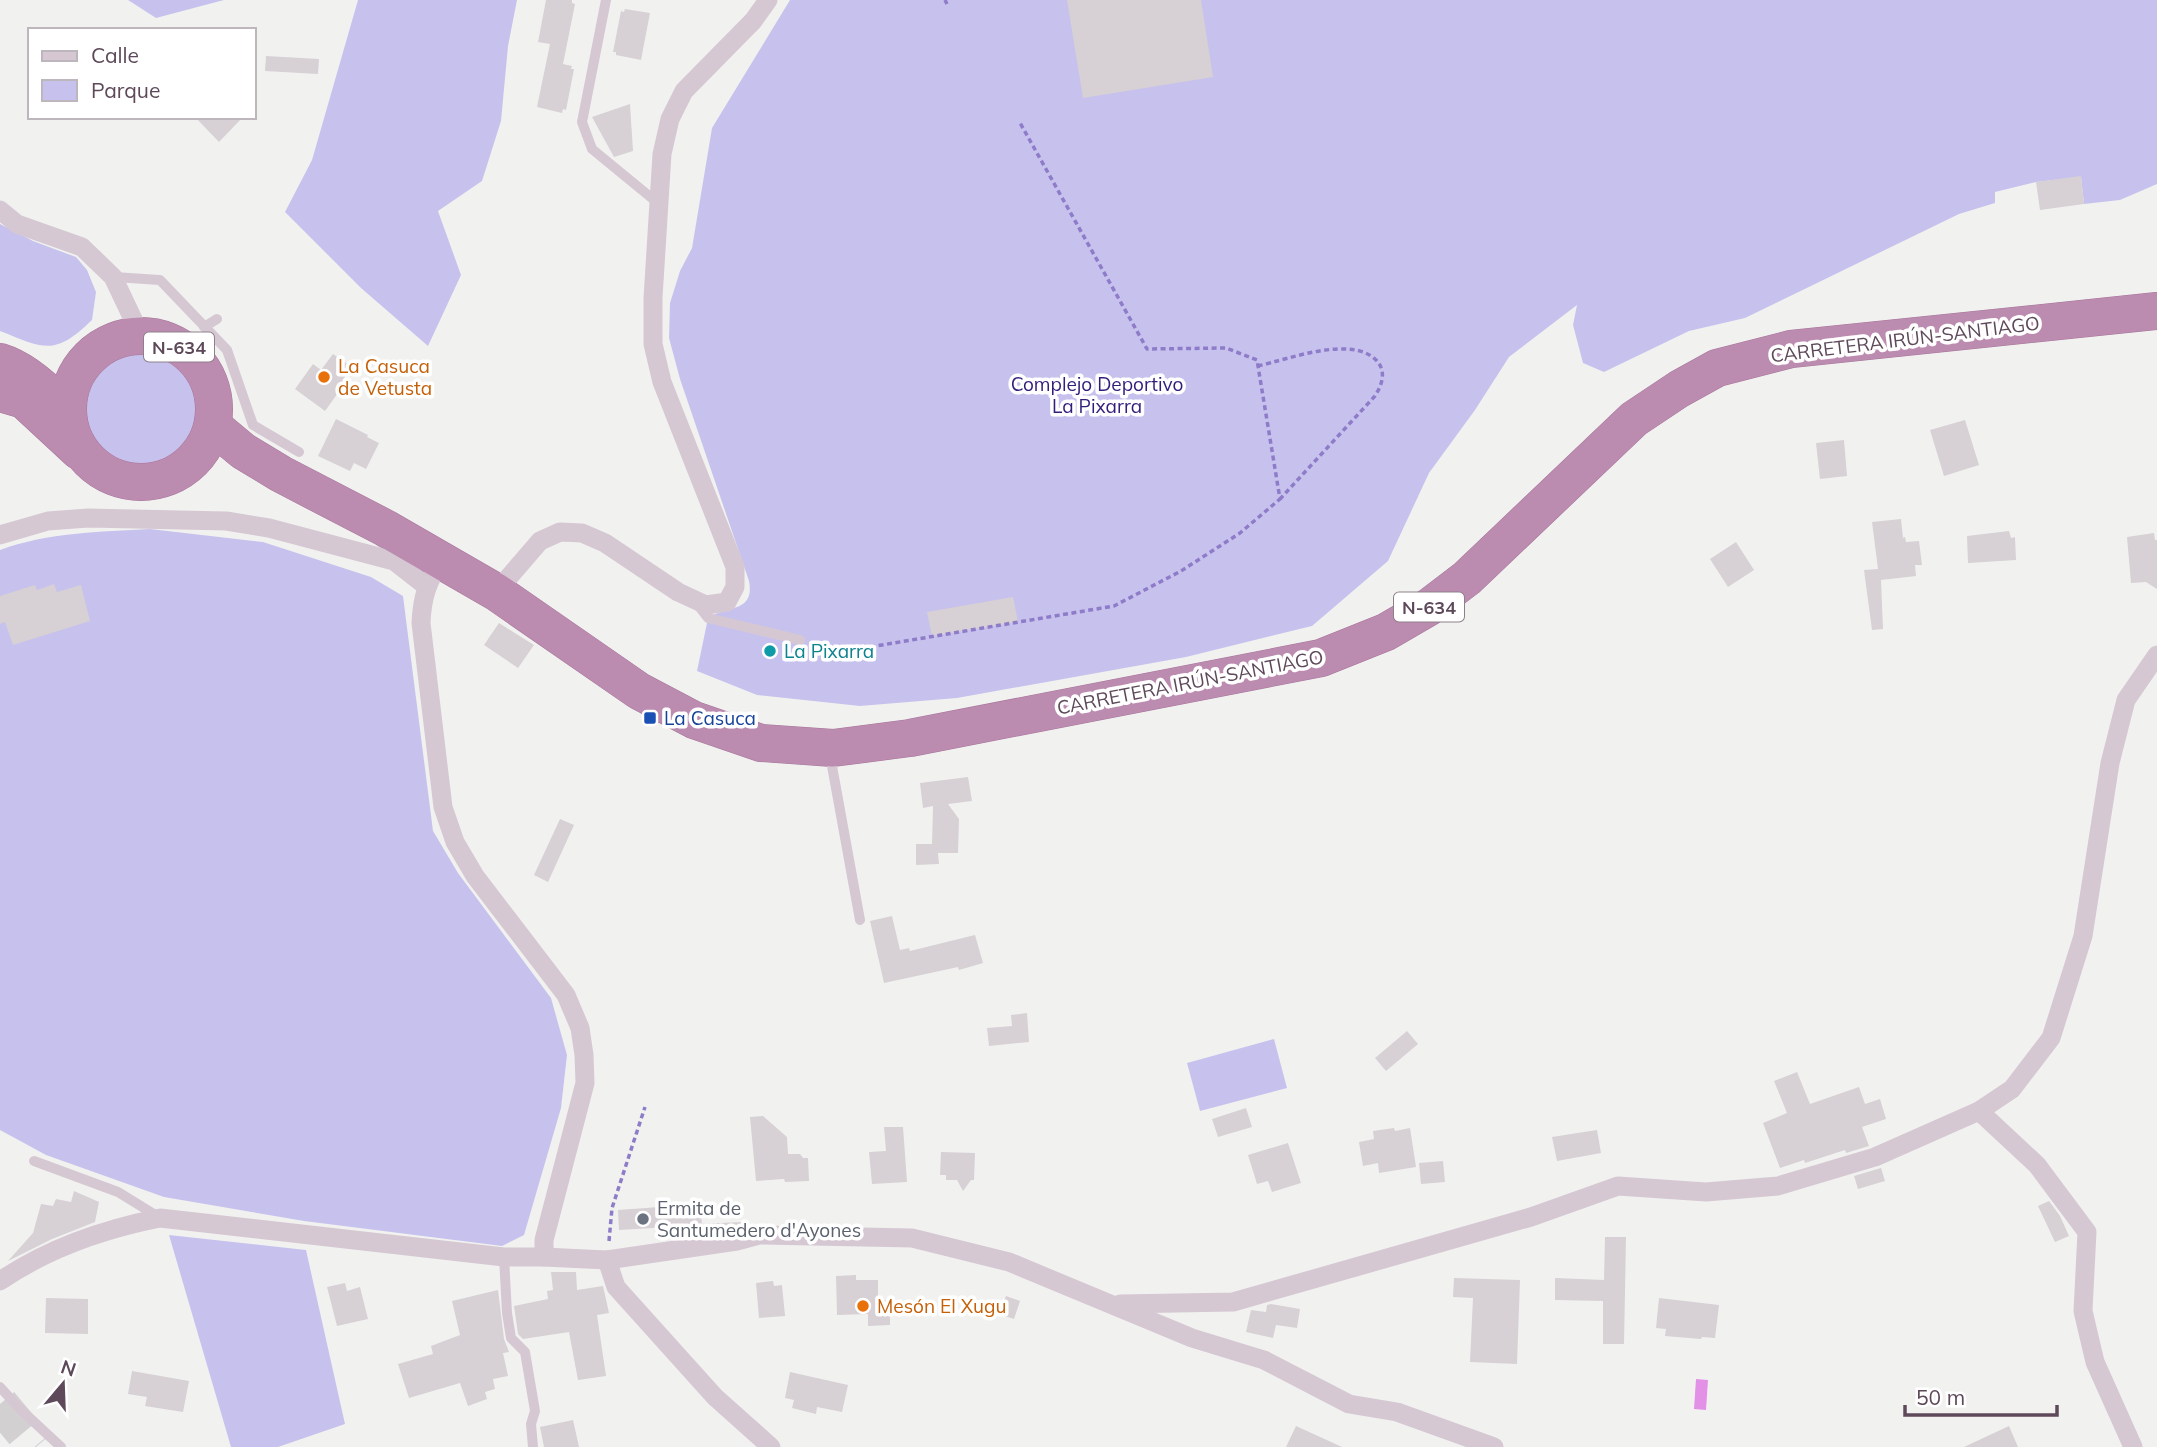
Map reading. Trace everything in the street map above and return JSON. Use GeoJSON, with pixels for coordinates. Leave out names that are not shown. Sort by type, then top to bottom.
{"type":"FeatureCollection","features":[{"type":"Feature","properties":{"kind":"highway","name":"CARRETERA IRÚN-SANTIAGO"},"geometry":{"type":"LineString","coordinates":[[213,426],[243,451],[290,463],[385,528],[433,573],[496,592],[639,691],[694,720],[761,743],[829,748],[910,738],[1321,658],[1386,632],[1429,607],[1467,578],[1634,419],[1717,368],[1791,349],[2157,311]]}},
{"type":"Feature","properties":{"kind":"highway","name":"N-634"},"geometry":{"type":"LineString","coordinates":[[141,336],[173,343],[194,358],[206,375],[214,394],[215,413],[207,444],[190,465],[174,475],[152,482],[131,482],[105,474],[83,455],[72,433],[68,412],[70,391],[77,373],[93,354],[116,340],[141,336]]}},
{"type":"Feature","properties":{"kind":"highway","name":"N-634"},"geometry":{"type":"LineString","coordinates":[[4,374],[93,354]]}},
{"type":"Feature","properties":{"kind":"highway","name":"N-634"},"geometry":{"type":"LineString","coordinates":[[4,374],[42,387],[68,412]]}},
{"type":"Feature","properties":{"kind":"highway"},"geometry":{"type":"LineString","coordinates":[[4,374],[24,400],[83,455]]}},
{"type":"Feature","properties":{"kind":"highway","name":"CARRETERA IRÚN-SANTIAGO"},"geometry":{"type":"LineString","coordinates":[[190,465],[235,467],[290,463]]}},
{"type":"Feature","properties":{"kind":"street"},"geometry":{"type":"LineString","coordinates":[[496,592],[540,541],[560,532],[582,533],[605,542],[678,592],[706,604],[727,602],[735,587],[734,567],[662,382],[653,344],[653,298],[662,154],[670,119],[684,91],[753,21],[768,0]]}},
{"type":"Feature","properties":{"kind":"street"},"geometry":{"type":"LineString","coordinates":[[0,209],[17,224],[82,247],[113,277],[141,336]]}},
{"type":"Feature","properties":{"kind":"street"},"geometry":{"type":"LineString","coordinates":[[0,535],[48,521],[88,518],[226,521],[269,528],[433,573],[421,623],[443,807],[455,842],[475,876],[566,995],[580,1028],[585,1083],[544,1240],[544,1257]]}},
{"type":"Feature","properties":{"kind":"street"},"geometry":{"type":"LineString","coordinates":[[1111,1304],[1233,1302],[1531,1217],[1618,1186],[1706,1192],[1778,1186],[1875,1157],[1979,1111],[2012,1088],[2051,1038],[2083,936],[2110,763],[2126,700],[2157,655]]}},
{"type":"Feature","properties":{"kind":"street"},"geometry":{"type":"LineString","coordinates":[[1979,1111],[2037,1165],[2087,1232],[2083,1311],[2095,1362],[2133,1447]]}},
{"type":"Feature","properties":{"kind":"street"},"geometry":{"type":"LineString","coordinates":[[0,1281],[17,1269],[55,1251],[131,1224],[160,1218],[504,1257],[607,1260],[737,1241],[760,1235],[912,1238],[1009,1262],[1192,1338],[1264,1360],[1349,1404],[1397,1412],[1494,1447]]}},
{"type":"Feature","properties":{"kind":"street"},"geometry":{"type":"LineString","coordinates":[[607,1260],[616,1287],[715,1396],[771,1447]]}},
{"type":"Feature","properties":{"kind":"lane"},"geometry":{"type":"LineString","coordinates":[[606,0],[582,122],[592,149],[659,205]]}},
{"type":"Feature","properties":{"kind":"lane"},"geometry":{"type":"LineString","coordinates":[[113,277],[160,281],[226,350],[253,425],[290,463]]}},
{"type":"Feature","properties":{"kind":"lane"},"geometry":{"type":"LineString","coordinates":[[204,327],[217,319]]}},
{"type":"Feature","properties":{"kind":"lane"},"geometry":{"type":"LineString","coordinates":[[692,598],[708,618],[800,640]]}},
{"type":"Feature","properties":{"kind":"lane"},"geometry":{"type":"LineString","coordinates":[[829,748],[860,920]]}},
{"type":"Feature","properties":{"kind":"lane"},"geometry":{"type":"LineString","coordinates":[[34,1160],[118,1192],[160,1218]]}},
{"type":"Feature","properties":{"kind":"lane"},"geometry":{"type":"LineString","coordinates":[[504,1257],[506,1314],[511,1338],[525,1352],[535,1411],[531,1424],[533,1447]]}},
{"type":"Feature","properties":{"kind":"lane"},"geometry":{"type":"LineString","coordinates":[[0,1387],[61,1447]]}},
{"type":"Feature","properties":{"kind":"path"},"geometry":{"type":"LineString","coordinates":[[1019,121],[1147,349],[1226,348],[1256,360],[1280,499]]}},
{"type":"Feature","properties":{"kind":"path"},"geometry":{"type":"LineString","coordinates":[[800,640],[846,651],[1114,606],[1181,571],[1240,533],[1280,499],[1375,396],[1383,378],[1380,364],[1364,351],[1326,350],[1258,366]]}},
{"type":"Feature","properties":{"kind":"path"},"geometry":{"type":"LineString","coordinates":[[607,1260],[612,1208],[645,1107]]}},
{"type":"Feature","properties":{"kind":"green space"},"geometry":{"type":"Polygon","coordinates":[[[128,0],[224,0],[156,18],[128,0]]]}},
{"type":"Feature","properties":{"kind":"green space"},"geometry":{"type":"Polygon","coordinates":[[[358,0],[517,0],[508,46],[501,121],[482,181],[438,211],[461,275],[428,346],[361,288],[285,212],[312,160],[358,0]]]}},
{"type":"Feature","properties":{"kind":"green space","name":"Complejo Deportivo La Pixarra"},"geometry":{"type":"Polygon","coordinates":[[[790,0],[2157,0],[2157,184],[2120,200],[2084,204],[2081,177],[2036,182],[1995,192],[1995,203],[1959,214],[1745,318],[1689,331],[1604,372],[1583,363],[1573,325],[1577,305],[1509,357],[1475,410],[1429,473],[1388,561],[1312,626],[1186,657],[957,698],[860,706],[757,695],[697,671],[708,618],[738,607],[748,598],[750,591],[749,581],[680,379],[669,338],[670,303],[680,271],[692,248],[712,128],[790,0]]]}},
{"type":"Feature","properties":{"kind":"green space"},"geometry":{"type":"Polygon","coordinates":[[[0,224],[33,241],[76,257],[87,270],[96,292],[92,320],[79,332],[49,346],[28,342],[0,331],[0,224]]]}},
{"type":"Feature","properties":{"kind":"green space"},"geometry":{"type":"Polygon","coordinates":[[[139,351],[162,356],[181,368],[193,387],[198,410],[193,433],[181,452],[162,464],[139,469],[116,464],[97,452],[85,433],[80,410],[85,387],[97,368],[116,356],[139,351]]]}},
{"type":"Feature","properties":{"kind":"green space"},"geometry":{"type":"Polygon","coordinates":[[[150,529],[263,542],[371,577],[403,596],[433,831],[458,873],[551,998],[567,1055],[561,1108],[524,1235],[502,1246],[304,1221],[164,1197],[46,1155],[0,1130],[0,550],[56,536],[150,529]]]}},
{"type":"Feature","properties":{"kind":"green space"},"geometry":{"type":"Polygon","coordinates":[[[1274,1039],[1287,1088],[1200,1111],[1187,1063],[1274,1039]]]}},
{"type":"Feature","properties":{"kind":"green space"},"geometry":{"type":"Polygon","coordinates":[[[169,1235],[306,1250],[345,1424],[278,1447],[231,1447],[169,1235]]]}},
{"type":"Feature","properties":{"kind":"shaded area"},"geometry":{"type":"Polygon","coordinates":[[[1696,1379],[1708,1380],[1706,1410],[1694,1409],[1696,1379]]]}},
{"type":"Feature","properties":{"kind":"building"},"geometry":{"type":"Polygon","coordinates":[[[546,0],[572,0],[575,4],[563,64],[574,69],[566,110],[563,109],[562,113],[537,107],[550,44],[538,42],[546,0]]]}},
{"type":"Feature","properties":{"kind":"building"},"geometry":{"type":"Polygon","coordinates":[[[1067,0],[1201,0],[1213,77],[1083,98],[1067,0]]]}},
{"type":"Feature","properties":{"kind":"building"},"geometry":{"type":"Polygon","coordinates":[[[625,9],[650,13],[641,60],[613,52],[621,11],[624,12],[625,9]]]}},
{"type":"Feature","properties":{"kind":"building"},"geometry":{"type":"Polygon","coordinates":[[[266,56],[319,59],[318,74],[265,71],[266,56]]]}},
{"type":"Feature","properties":{"kind":"building"},"geometry":{"type":"Polygon","coordinates":[[[630,104],[633,151],[614,157],[592,117],[630,104]]]}},
{"type":"Feature","properties":{"kind":"building"},"geometry":{"type":"Polygon","coordinates":[[[197,119],[241,119],[219,142],[197,119]]]}},
{"type":"Feature","properties":{"kind":"building"},"geometry":{"type":"Polygon","coordinates":[[[2081,176],[2084,204],[2040,210],[2036,182],[2081,176]]]}},
{"type":"Feature","properties":{"kind":"building","name":"La Casuca de Vetusta"},"geometry":{"type":"Polygon","coordinates":[[[333,354],[352,367],[340,384],[343,386],[325,411],[295,389],[313,364],[321,370],[333,354]]]}},
{"type":"Feature","properties":{"kind":"building"},"geometry":{"type":"Polygon","coordinates":[[[336,419],[379,443],[366,469],[354,463],[350,471],[318,456],[336,419]]]}},
{"type":"Feature","properties":{"kind":"building"},"geometry":{"type":"Polygon","coordinates":[[[1965,420],[1979,465],[1944,476],[1930,430],[1965,420]]]}},
{"type":"Feature","properties":{"kind":"building"},"geometry":{"type":"Polygon","coordinates":[[[1844,440],[1847,476],[1820,479],[1816,443],[1844,440]]]}},
{"type":"Feature","properties":{"kind":"building"},"geometry":{"type":"Polygon","coordinates":[[[1901,519],[1906,542],[1919,541],[1922,565],[1915,565],[1916,576],[1881,580],[1883,629],[1872,630],[1864,570],[1878,569],[1872,522],[1901,519]]]}},
{"type":"Feature","properties":{"kind":"building"},"geometry":{"type":"Polygon","coordinates":[[[2009,531],[2011,538],[2015,537],[2016,560],[1968,563],[1967,536],[2009,531]]]}},
{"type":"Feature","properties":{"kind":"building"},"geometry":{"type":"Polygon","coordinates":[[[2154,533],[2157,540],[2157,589],[2146,582],[2131,583],[2127,537],[2154,533]]]}},
{"type":"Feature","properties":{"kind":"building"},"geometry":{"type":"Polygon","coordinates":[[[1736,542],[1754,570],[1728,587],[1710,559],[1736,542]]]}},
{"type":"Feature","properties":{"kind":"building"},"geometry":{"type":"Polygon","coordinates":[[[54,584],[57,592],[81,585],[90,621],[13,645],[5,622],[0,624],[0,596],[35,585],[37,590],[54,584]]]}},
{"type":"Feature","properties":{"kind":"building"},"geometry":{"type":"Polygon","coordinates":[[[1013,597],[1018,622],[932,636],[927,612],[1013,597]]]}},
{"type":"Feature","properties":{"kind":"building"},"geometry":{"type":"Polygon","coordinates":[[[499,623],[534,645],[518,668],[484,645],[499,623]]]}},
{"type":"Feature","properties":{"kind":"building"},"geometry":{"type":"Polygon","coordinates":[[[968,777],[972,801],[948,804],[959,819],[958,853],[938,853],[939,864],[916,865],[916,844],[932,844],[933,806],[923,808],[920,783],[968,777]]]}},
{"type":"Feature","properties":{"kind":"building"},"geometry":{"type":"Polygon","coordinates":[[[560,819],[574,825],[548,882],[534,875],[560,819]]]}},
{"type":"Feature","properties":{"kind":"building"},"geometry":{"type":"Polygon","coordinates":[[[892,916],[900,950],[909,948],[910,951],[975,935],[983,963],[959,970],[958,967],[884,983],[870,921],[892,916]]]}},
{"type":"Feature","properties":{"kind":"building"},"geometry":{"type":"Polygon","coordinates":[[[1027,1013],[1029,1042],[989,1046],[987,1028],[1012,1026],[1011,1015],[1027,1013]]]}},
{"type":"Feature","properties":{"kind":"building"},"geometry":{"type":"Polygon","coordinates":[[[1407,1031],[1418,1044],[1386,1071],[1375,1058],[1407,1031]]]}},
{"type":"Feature","properties":{"kind":"building"},"geometry":{"type":"Polygon","coordinates":[[[1797,1072],[1810,1104],[1859,1087],[1865,1104],[1880,1099],[1886,1119],[1862,1127],[1869,1146],[1780,1168],[1763,1123],[1787,1113],[1774,1081],[1797,1072]]]}},
{"type":"Feature","properties":{"kind":"building"},"geometry":{"type":"Polygon","coordinates":[[[1246,1108],[1252,1127],[1218,1137],[1212,1119],[1246,1108]]]}},
{"type":"Feature","properties":{"kind":"building"},"geometry":{"type":"Polygon","coordinates":[[[763,1116],[787,1137],[788,1154],[800,1154],[803,1158],[808,1158],[809,1181],[756,1181],[750,1117],[763,1116]]]}},
{"type":"Feature","properties":{"kind":"building"},"geometry":{"type":"Polygon","coordinates":[[[884,1127],[903,1127],[907,1182],[872,1184],[869,1152],[886,1151],[884,1127]]]}},
{"type":"Feature","properties":{"kind":"building"},"geometry":{"type":"Polygon","coordinates":[[[1394,1128],[1395,1131],[1410,1128],[1416,1167],[1379,1173],[1378,1163],[1363,1166],[1359,1142],[1374,1139],[1373,1131],[1394,1128]]]}},
{"type":"Feature","properties":{"kind":"building"},"geometry":{"type":"Polygon","coordinates":[[[1597,1130],[1601,1153],[1557,1161],[1552,1137],[1597,1130]]]}},
{"type":"Feature","properties":{"kind":"building"},"geometry":{"type":"Polygon","coordinates":[[[1288,1143],[1301,1183],[1272,1192],[1268,1181],[1257,1184],[1248,1155],[1288,1143]]]}},
{"type":"Feature","properties":{"kind":"building"},"geometry":{"type":"Polygon","coordinates":[[[941,1152],[975,1153],[974,1180],[971,1180],[963,1191],[957,1180],[946,1180],[946,1175],[940,1175],[941,1152]]]}},
{"type":"Feature","properties":{"kind":"building"},"geometry":{"type":"Polygon","coordinates":[[[1443,1161],[1445,1182],[1421,1184],[1419,1163],[1443,1161]]]}},
{"type":"Feature","properties":{"kind":"building"},"geometry":{"type":"Polygon","coordinates":[[[1881,1168],[1885,1181],[1858,1189],[1854,1176],[1881,1168]]]}},
{"type":"Feature","properties":{"kind":"building"},"geometry":{"type":"Polygon","coordinates":[[[74,1191],[99,1202],[95,1222],[8,1261],[33,1233],[41,1204],[53,1206],[56,1199],[71,1202],[74,1191]]]}},
{"type":"Feature","properties":{"kind":"building"},"geometry":{"type":"Polygon","coordinates":[[[2049,1201],[2060,1216],[2069,1236],[2055,1242],[2038,1206],[2049,1201]]]}},
{"type":"Feature","properties":{"kind":"building"},"geometry":{"type":"Polygon","coordinates":[[[700,1204],[702,1224],[743,1222],[743,1227],[689,1236],[688,1226],[619,1230],[618,1210],[700,1204]]]}},
{"type":"Feature","properties":{"kind":"building"},"geometry":{"type":"Polygon","coordinates":[[[1605,1237],[1626,1237],[1624,1344],[1603,1344],[1603,1301],[1555,1300],[1555,1278],[1604,1280],[1605,1237]]]}},
{"type":"Feature","properties":{"kind":"building"},"geometry":{"type":"Polygon","coordinates":[[[551,1272],[576,1272],[577,1290],[603,1286],[609,1313],[597,1315],[606,1376],[578,1380],[569,1332],[523,1339],[518,1334],[514,1306],[548,1299],[547,1291],[553,1290],[551,1272]]]}},
{"type":"Feature","properties":{"kind":"building","name":"Mesón El Xugu"},"geometry":{"type":"Polygon","coordinates":[[[856,1275],[856,1280],[878,1280],[878,1300],[890,1300],[890,1325],[868,1326],[868,1314],[837,1315],[836,1276],[856,1275]]]}},
{"type":"Feature","properties":{"kind":"building"},"geometry":{"type":"Polygon","coordinates":[[[1454,1278],[1520,1280],[1517,1364],[1470,1362],[1473,1298],[1453,1297],[1454,1278]]]}},
{"type":"Feature","properties":{"kind":"building"},"geometry":{"type":"Polygon","coordinates":[[[773,1281],[774,1286],[782,1285],[785,1316],[759,1318],[756,1283],[773,1281]]]}},
{"type":"Feature","properties":{"kind":"building"},"geometry":{"type":"Polygon","coordinates":[[[345,1283],[347,1291],[360,1287],[368,1319],[337,1326],[327,1287],[345,1283]]]}},
{"type":"Feature","properties":{"kind":"building"},"geometry":{"type":"Polygon","coordinates":[[[498,1290],[504,1339],[509,1352],[503,1353],[508,1376],[493,1379],[495,1389],[485,1392],[487,1399],[468,1406],[460,1383],[409,1398],[398,1364],[433,1354],[431,1346],[460,1335],[452,1301],[498,1290]]]}},
{"type":"Feature","properties":{"kind":"building"},"geometry":{"type":"Polygon","coordinates":[[[1006,1296],[1020,1301],[1014,1319],[999,1314],[1006,1296]]]}},
{"type":"Feature","properties":{"kind":"building"},"geometry":{"type":"Polygon","coordinates":[[[46,1298],[88,1299],[88,1334],[45,1333],[46,1298]]]}},
{"type":"Feature","properties":{"kind":"building"},"geometry":{"type":"Polygon","coordinates":[[[1659,1298],[1719,1305],[1715,1338],[1665,1336],[1666,1329],[1656,1328],[1659,1298]]]}},
{"type":"Feature","properties":{"kind":"building"},"geometry":{"type":"Polygon","coordinates":[[[1267,1305],[1300,1309],[1297,1328],[1276,1325],[1273,1338],[1246,1332],[1251,1310],[1266,1312],[1267,1305]]]}},
{"type":"Feature","properties":{"kind":"building"},"geometry":{"type":"Polygon","coordinates":[[[132,1371],[189,1381],[183,1412],[145,1406],[147,1397],[128,1394],[132,1371]]]}},
{"type":"Feature","properties":{"kind":"building"},"geometry":{"type":"Polygon","coordinates":[[[790,1372],[848,1385],[842,1412],[817,1407],[816,1414],[792,1408],[794,1400],[785,1398],[790,1372]]]}},
{"type":"Feature","properties":{"kind":"building"},"geometry":{"type":"Polygon","coordinates":[[[573,1420],[579,1447],[544,1447],[540,1427],[573,1420]]]}},
{"type":"Feature","properties":{"kind":"building"},"geometry":{"type":"Polygon","coordinates":[[[1296,1426],[1342,1447],[1286,1447],[1296,1426]]]}},
{"type":"Feature","properties":{"kind":"building"},"geometry":{"type":"Polygon","coordinates":[[[2009,1426],[2018,1447],[1964,1447],[2009,1426]]]}},
{"type":"Feature","properties":{"kind":"tunnel"},"geometry":{"type":"LineString","coordinates":[[0,1404],[36,1447]]}},
{"type":"Feature","properties":{"kind":"place","name":"La Casuca de Vetusta"},"geometry":{"type":"Point","coordinates":[324,377]}},
{"type":"Feature","properties":{"kind":"place","name":"La Pixarra"},"geometry":{"type":"Point","coordinates":[770,651]}},
{"type":"Feature","properties":{"kind":"place","name":"La Casuca"},"geometry":{"type":"Point","coordinates":[650,718]}},
{"type":"Feature","properties":{"kind":"place","name":"Ermita de Santumedero d'Ayones"},"geometry":{"type":"Point","coordinates":[643,1219]}},
{"type":"Feature","properties":{"kind":"place","name":"Mesón El Xugu"},"geometry":{"type":"Point","coordinates":[863,1306]}}]}
